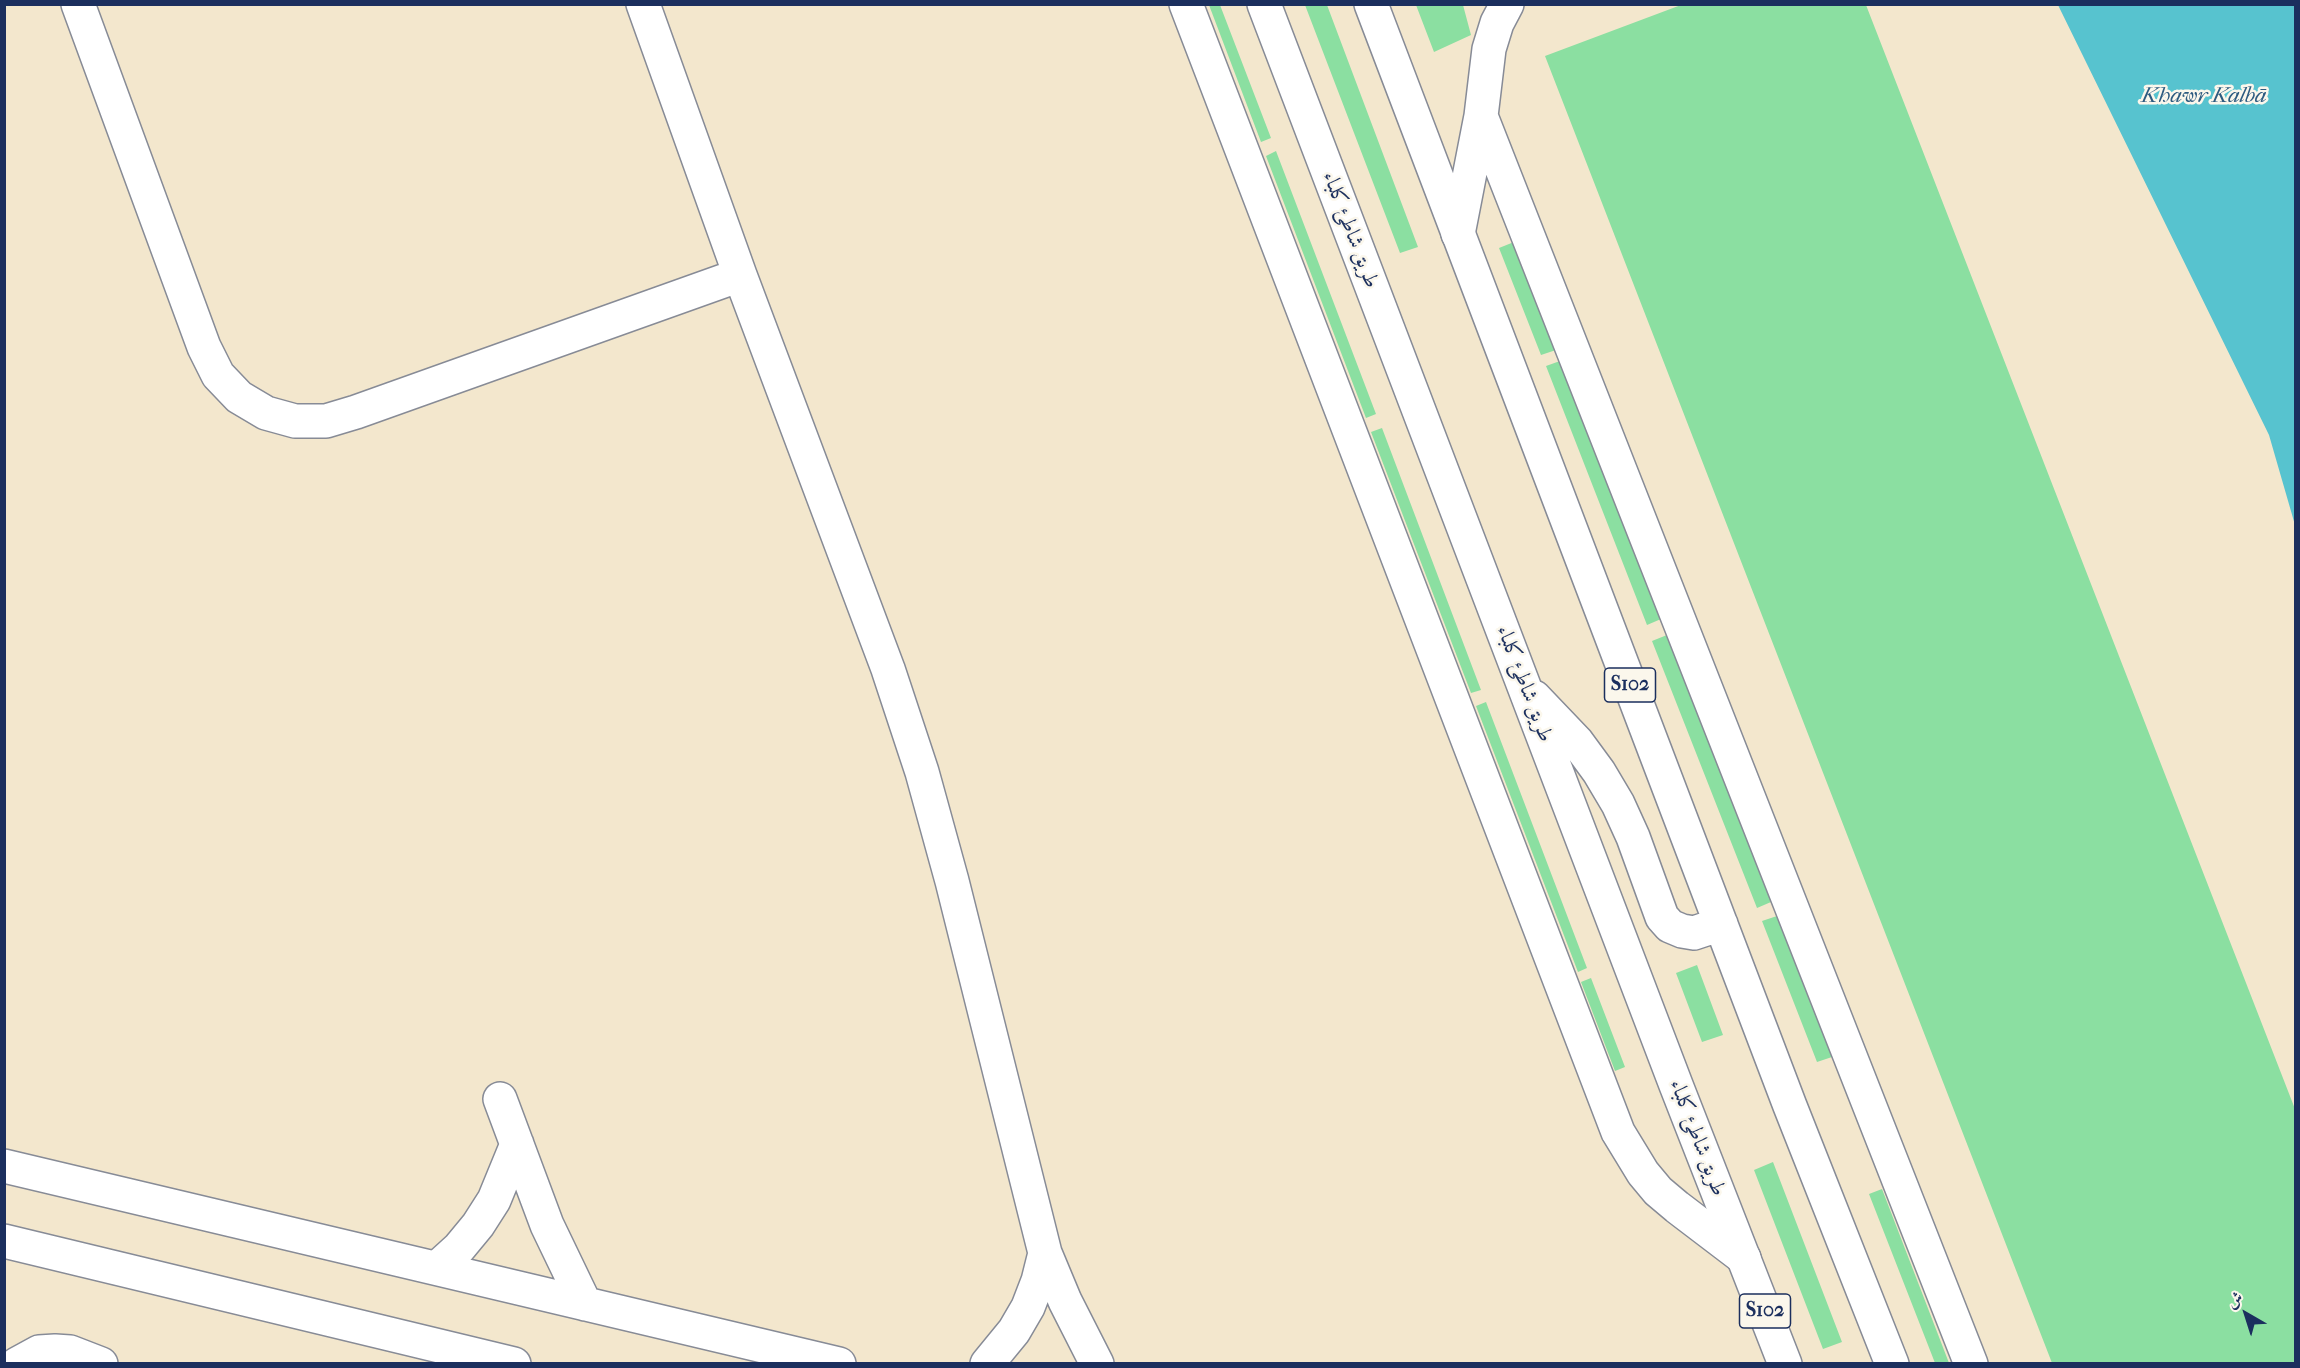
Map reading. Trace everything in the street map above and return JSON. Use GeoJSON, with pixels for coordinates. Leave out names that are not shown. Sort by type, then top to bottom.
{"type":"FeatureCollection","features":[{"type":"Feature","properties":{"kind":"main road"},"geometry":{"type":"LineString","coordinates":[[78,4],[204,347],[218,375],[239,397],[266,413],[295,422],[326,421],[740,274]]}},
{"type":"Feature","properties":{"kind":"main road"},"geometry":{"type":"LineString","coordinates":[[643,4],[740,274],[888,669],[922,772],[955,893],[1045,1253],[1065,1300],[1097,1364]]}},
{"type":"Feature","properties":{"kind":"main road"},"geometry":{"type":"LineString","coordinates":[[1186,4],[1618,1132],[1642,1173],[1658,1191],[1744,1258]]}},
{"type":"Feature","properties":{"kind":"main road","name":"طريق شاطئ كلباء"},"geometry":{"type":"LineString","coordinates":[[1264,4],[1676,1085],[1785,1364]]}},
{"type":"Feature","properties":{"kind":"main road","name":"S102"},"geometry":{"type":"LineString","coordinates":[[1371,4],[1721,924],[1892,1364]]}},
{"type":"Feature","properties":{"kind":"main road"},"geometry":{"type":"LineString","coordinates":[[1478,4],[1489,50]]}},
{"type":"Feature","properties":{"kind":"main road"},"geometry":{"type":"LineString","coordinates":[[1458,234],[1481,116],[1489,50],[1497,23],[1507,4]]}},
{"type":"Feature","properties":{"kind":"main road"},"geometry":{"type":"LineString","coordinates":[[1481,116],[1971,1364]]}},
{"type":"Feature","properties":{"kind":"main road"},"geometry":{"type":"LineString","coordinates":[[1526,689],[1553,714],[1599,772],[1618,804],[1633,837],[1662,917],[1670,926],[1694,933],[1721,924]]}},
{"type":"Feature","properties":{"kind":"main road"},"geometry":{"type":"LineString","coordinates":[[500,1099],[547,1225],[585,1304]]}},
{"type":"Feature","properties":{"kind":"main road"},"geometry":{"type":"LineString","coordinates":[[437,1268],[459,1248],[484,1216],[498,1191],[517,1144]]}},
{"type":"Feature","properties":{"kind":"main road"},"geometry":{"type":"LineString","coordinates":[[4,1166],[839,1364]]}},
{"type":"Feature","properties":{"kind":"main road"},"geometry":{"type":"LineString","coordinates":[[4,1241],[514,1364]]}},
{"type":"Feature","properties":{"kind":"main road"},"geometry":{"type":"LineString","coordinates":[[987,1364],[1014,1331],[1028,1307],[1045,1253]]}},
{"type":"Feature","properties":{"kind":"main road"},"geometry":{"type":"LineString","coordinates":[[17,1364],[39,1352],[55,1351],[70,1352],[101,1364]]}},
{"type":"Feature","properties":{"kind":"green space"},"geometry":{"type":"Polygon","coordinates":[[[1209,5],[1220,5],[1271,138],[1261,142],[1209,5]]]}},
{"type":"Feature","properties":{"kind":"green space"},"geometry":{"type":"Polygon","coordinates":[[[1305,5],[1327,5],[1418,247],[1400,253],[1305,5]]]}},
{"type":"Feature","properties":{"kind":"green space"},"geometry":{"type":"Polygon","coordinates":[[[1416,5],[1463,5],[1471,35],[1434,52],[1416,5]]]}},
{"type":"Feature","properties":{"kind":"green space"},"geometry":{"type":"Polygon","coordinates":[[[1681,5],[1866,5],[2295,1109],[2295,1363],[2052,1363],[1545,56],[1681,5]]]}},
{"type":"Feature","properties":{"kind":"green space"},"geometry":{"type":"Polygon","coordinates":[[[1276,151],[1376,414],[1366,418],[1266,156],[1276,151]]]}},
{"type":"Feature","properties":{"kind":"green space"},"geometry":{"type":"Polygon","coordinates":[[[1514,242],[1556,350],[1541,355],[1499,248],[1514,242]]]}},
{"type":"Feature","properties":{"kind":"green space"},"geometry":{"type":"Polygon","coordinates":[[[1560,361],[1661,619],[1647,625],[1546,366],[1560,361]]]}},
{"type":"Feature","properties":{"kind":"green space"},"geometry":{"type":"Polygon","coordinates":[[[1382,428],[1481,690],[1471,693],[1371,432],[1382,428]]]}},
{"type":"Feature","properties":{"kind":"green space"},"geometry":{"type":"Polygon","coordinates":[[[1667,635],[1771,902],[1757,908],[1652,641],[1667,635]]]}},
{"type":"Feature","properties":{"kind":"green space"},"geometry":{"type":"Polygon","coordinates":[[[1486,702],[1587,968],[1578,972],[1476,706],[1486,702]]]}},
{"type":"Feature","properties":{"kind":"green space"},"geometry":{"type":"Polygon","coordinates":[[[1777,916],[1832,1057],[1817,1062],[1762,921],[1777,916]]]}},
{"type":"Feature","properties":{"kind":"green space"},"geometry":{"type":"Polygon","coordinates":[[[1697,965],[1723,1035],[1702,1042],[1676,973],[1697,965]]]}},
{"type":"Feature","properties":{"kind":"green space"},"geometry":{"type":"Polygon","coordinates":[[[1591,978],[1625,1067],[1615,1071],[1581,982],[1591,978]]]}},
{"type":"Feature","properties":{"kind":"green space"},"geometry":{"type":"Polygon","coordinates":[[[1773,1162],[1842,1342],[1823,1349],[1754,1170],[1773,1162]]]}},
{"type":"Feature","properties":{"kind":"green space"},"geometry":{"type":"Polygon","coordinates":[[[1882,1189],[1949,1363],[1935,1363],[1869,1194],[1882,1189]]]}},
{"type":"Feature","properties":{"kind":"water","name":"Khawr Kalbā"},"geometry":{"type":"Polygon","coordinates":[[[2058,5],[2295,5],[2295,525],[2269,435],[2058,5]]]}}]}
